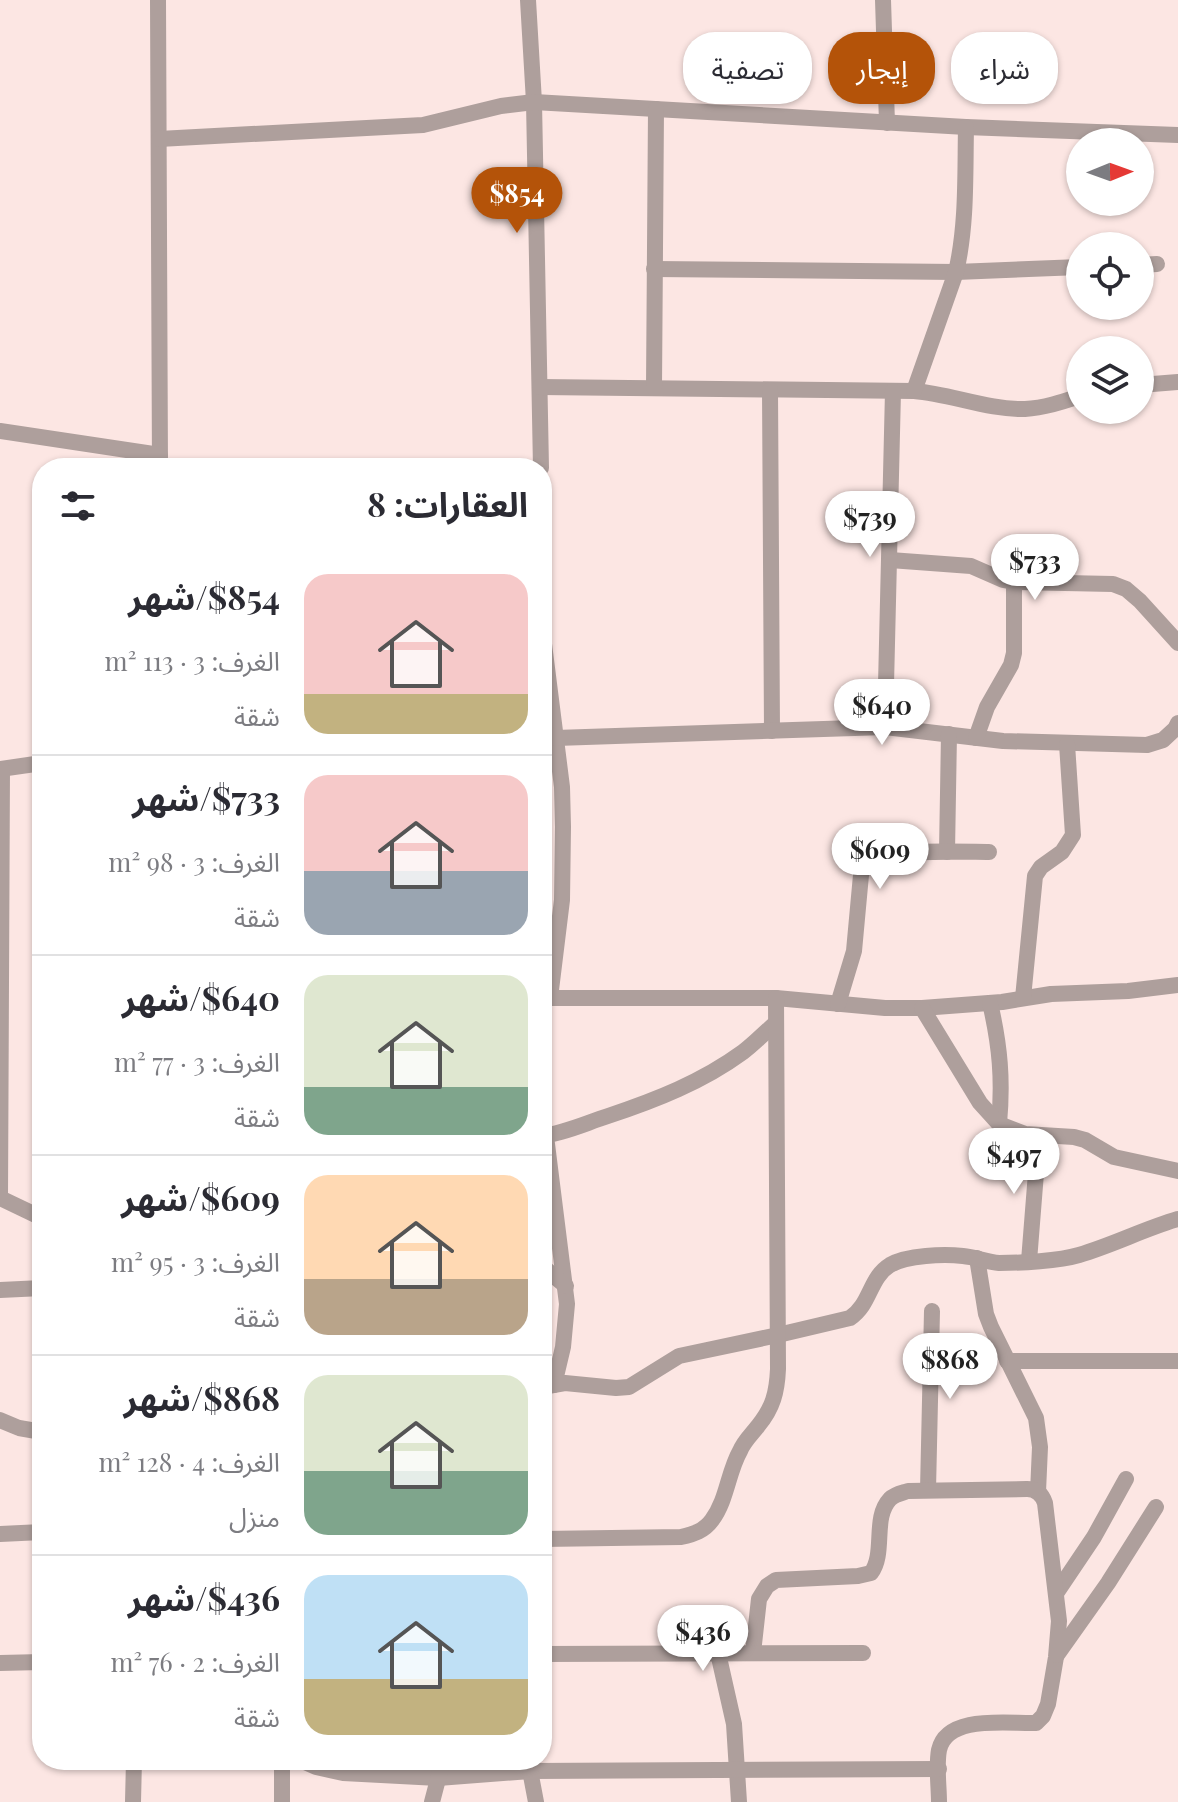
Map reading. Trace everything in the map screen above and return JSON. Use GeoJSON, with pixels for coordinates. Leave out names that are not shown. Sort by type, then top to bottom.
{"type":"FeatureCollection","features":[{"type":"Feature","properties":{"kind":"street"},"geometry":{"type":"LineString","coordinates":[[158,0],[160,458]]}},
{"type":"Feature","properties":{"kind":"street"},"geometry":{"type":"LineString","coordinates":[[528,0],[534,102],[541,458]]}},
{"type":"Feature","properties":{"kind":"street"},"geometry":{"type":"LineString","coordinates":[[883,0],[887,123]]}},
{"type":"Feature","properties":{"kind":"street"},"geometry":{"type":"LineString","coordinates":[[159,139],[423,125],[501,106],[534,102],[887,123],[1178,135]]}},
{"type":"Feature","properties":{"kind":"street"},"geometry":{"type":"LineString","coordinates":[[654,388],[656,109]]}},
{"type":"Feature","properties":{"kind":"street"},"geometry":{"type":"LineString","coordinates":[[914,391],[956,272],[963,227],[966,127]]}},
{"type":"Feature","properties":{"kind":"street"},"geometry":{"type":"LineString","coordinates":[[654,269],[956,272],[1066,268]]}},
{"type":"Feature","properties":{"kind":"street"},"geometry":{"type":"LineString","coordinates":[[1154,384],[1178,382]]}},
{"type":"Feature","properties":{"kind":"street"},"geometry":{"type":"LineString","coordinates":[[540,387],[914,391],[1028,409],[1066,400]]}},
{"type":"Feature","properties":{"kind":"street"},"geometry":{"type":"LineString","coordinates":[[770,390],[772,731]]}},
{"type":"Feature","properties":{"kind":"street"},"geometry":{"type":"LineString","coordinates":[[885,727],[893,391]]}},
{"type":"Feature","properties":{"kind":"street"},"geometry":{"type":"LineString","coordinates":[[0,431],[139,458]]}},
{"type":"Feature","properties":{"kind":"street"},"geometry":{"type":"LineString","coordinates":[[890,560],[971,566],[1014,582],[1103,583],[1126,589],[1178,643]]}},
{"type":"Feature","properties":{"kind":"street"},"geometry":{"type":"LineString","coordinates":[[976,738],[987,707],[1011,665],[1014,653],[1014,582]]}},
{"type":"Feature","properties":{"kind":"street"},"geometry":{"type":"LineString","coordinates":[[552,735],[885,727],[976,738],[1147,745],[1163,740],[1178,723]]}},
{"type":"Feature","properties":{"kind":"street"},"geometry":{"type":"LineString","coordinates":[[947,852],[949,734]]}},
{"type":"Feature","properties":{"kind":"street"},"geometry":{"type":"LineString","coordinates":[[1023,998],[1035,876],[1041,867],[1062,852],[1073,835],[1067,744]]}},
{"type":"Feature","properties":{"kind":"street"},"geometry":{"type":"LineString","coordinates":[[552,747],[562,787],[563,827],[562,900],[552,963]]}},
{"type":"Feature","properties":{"kind":"street"},"geometry":{"type":"LineString","coordinates":[[32,764],[1,769],[0,1198],[32,1213]]}},
{"type":"Feature","properties":{"kind":"street"},"geometry":{"type":"LineString","coordinates":[[838,1004],[854,951],[864,864],[880,855],[989,852]]}},
{"type":"Feature","properties":{"kind":"street"},"geometry":{"type":"LineString","coordinates":[[552,916],[560,916]]}},
{"type":"Feature","properties":{"kind":"street"},"geometry":{"type":"LineString","coordinates":[[552,998],[776,998],[885,1008],[922,1008],[1051,994],[1128,991],[1178,985]]}},
{"type":"Feature","properties":{"kind":"street"},"geometry":{"type":"LineString","coordinates":[[552,1539],[681,1537],[705,1528],[722,1501],[739,1452],[774,1402],[778,1335],[776,998]]}},
{"type":"Feature","properties":{"kind":"street"},"geometry":{"type":"LineString","coordinates":[[990,1003],[1001,1063],[999,1124]]}},
{"type":"Feature","properties":{"kind":"street"},"geometry":{"type":"LineString","coordinates":[[922,1008],[980,1103],[999,1124],[1025,1134],[1074,1137],[1114,1157],[1178,1171]]}},
{"type":"Feature","properties":{"kind":"street"},"geometry":{"type":"LineString","coordinates":[[552,1133],[666,1096],[707,1076],[746,1050],[776,1023]]}},
{"type":"Feature","properties":{"kind":"street"},"geometry":{"type":"LineString","coordinates":[[1029,1261],[1039,1135]]}},
{"type":"Feature","properties":{"kind":"street"},"geometry":{"type":"LineString","coordinates":[[552,1191],[566,1286],[565,1337],[552,1374]]}},
{"type":"Feature","properties":{"kind":"street"},"geometry":{"type":"LineString","coordinates":[[552,1386],[629,1387],[679,1356],[850,1318],[864,1305],[873,1282],[881,1272],[904,1260],[965,1256],[1001,1263],[1079,1255],[1178,1219]]}},
{"type":"Feature","properties":{"kind":"street"},"geometry":{"type":"LineString","coordinates":[[977,1258],[986,1314],[1007,1361],[1031,1403],[1040,1433],[1038,1492]]}},
{"type":"Feature","properties":{"kind":"street"},"geometry":{"type":"LineString","coordinates":[[552,1274],[566,1286]]}},
{"type":"Feature","properties":{"kind":"street"},"geometry":{"type":"LineString","coordinates":[[0,1290],[32,1288]]}},
{"type":"Feature","properties":{"kind":"street"},"geometry":{"type":"LineString","coordinates":[[928,1490],[932,1311]]}},
{"type":"Feature","properties":{"kind":"street"},"geometry":{"type":"LineString","coordinates":[[1007,1361],[1178,1361]]}},
{"type":"Feature","properties":{"kind":"street"},"geometry":{"type":"LineString","coordinates":[[0,1420],[32,1430]]}},
{"type":"Feature","properties":{"kind":"street"},"geometry":{"type":"LineString","coordinates":[[1057,1592],[1094,1537],[1126,1479]]}},
{"type":"Feature","properties":{"kind":"street"},"geometry":{"type":"LineString","coordinates":[[753,1653],[759,1599],[767,1586],[776,1580],[790,1578],[871,1573],[877,1561],[881,1522],[889,1499],[908,1491],[928,1490],[1027,1489],[1038,1492],[1045,1503],[1059,1610],[1056,1657],[1048,1704],[1036,1723],[971,1724],[950,1732],[939,1752],[939,1802]]}},
{"type":"Feature","properties":{"kind":"street"},"geometry":{"type":"LineString","coordinates":[[1056,1657],[1156,1507]]}},
{"type":"Feature","properties":{"kind":"street"},"geometry":{"type":"LineString","coordinates":[[0,1534],[32,1532]]}},
{"type":"Feature","properties":{"kind":"street"},"geometry":{"type":"LineString","coordinates":[[718,1653],[734,1724],[739,1802]]}},
{"type":"Feature","properties":{"kind":"street"},"geometry":{"type":"LineString","coordinates":[[552,1654],[863,1653]]}},
{"type":"Feature","properties":{"kind":"street"},"geometry":{"type":"LineString","coordinates":[[0,1663],[32,1662]]}},
{"type":"Feature","properties":{"kind":"street"},"geometry":{"type":"LineString","coordinates":[[552,1766],[939,1769]]}},
{"type":"Feature","properties":{"kind":"street"},"geometry":{"type":"LineString","coordinates":[[133,1802],[134,1770]]}},
{"type":"Feature","properties":{"kind":"street"},"geometry":{"type":"LineString","coordinates":[[282,1770],[282,1802]]}},
{"type":"Feature","properties":{"kind":"street"},"geometry":{"type":"LineString","coordinates":[[330,1770],[438,1778],[499,1770]]}},
{"type":"Feature","properties":{"kind":"street"},"geometry":{"type":"LineString","coordinates":[[432,1802],[440,1770]]}},
{"type":"Feature","properties":{"kind":"street"},"geometry":{"type":"LineString","coordinates":[[530,1770],[536,1802]]}}]}
